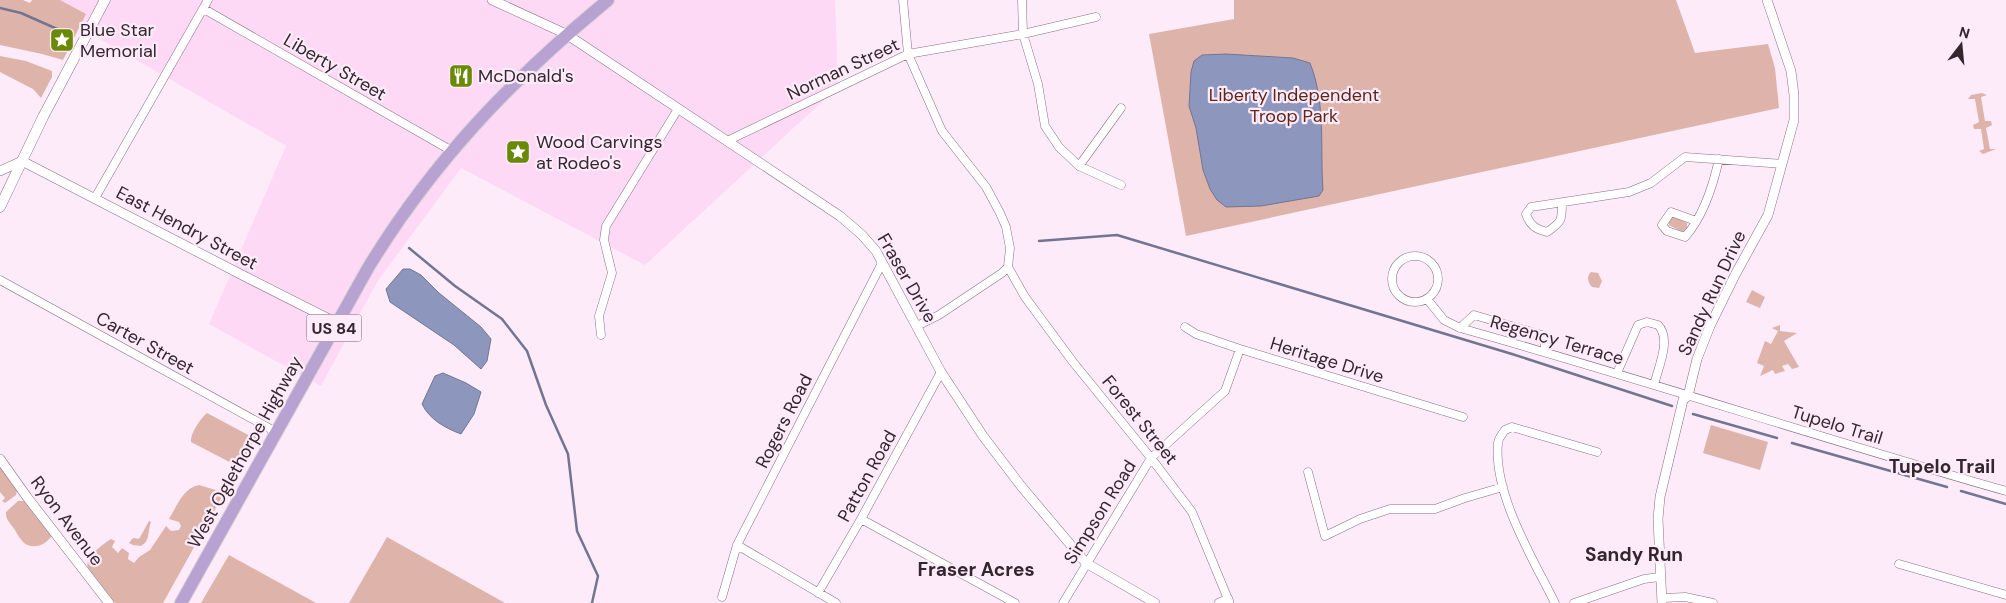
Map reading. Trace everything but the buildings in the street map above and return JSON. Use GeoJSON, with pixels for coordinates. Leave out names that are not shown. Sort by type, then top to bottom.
{"type":"FeatureCollection","features":[{"type":"Feature","properties":{"kind":"highway","name":"West Oglethorpe Highway"},"geometry":{"type":"LineString","coordinates":[[183,602],[337,323],[386,238],[419,190],[452,150],[505,92],[566,34],[608,0]]}},
{"type":"Feature","properties":{"kind":"main road"},"geometry":{"type":"LineString","coordinates":[[0,207],[22,160],[105,0]]}},
{"type":"Feature","properties":{"kind":"street"},"geometry":{"type":"LineString","coordinates":[[95,198],[208,0]]}},
{"type":"Feature","properties":{"kind":"street","name":"Fraser Drive"},"geometry":{"type":"LineString","coordinates":[[492,0],[566,34],[840,216],[862,235],[876,251],[941,372],[988,443],[1021,486],[1086,563],[1155,603]]}},
{"type":"Feature","properties":{"kind":"street"},"geometry":{"type":"LineString","coordinates":[[903,0],[908,54],[942,131],[986,187],[1006,227],[1008,241],[1008,267],[939,315],[917,326]]}},
{"type":"Feature","properties":{"kind":"street"},"geometry":{"type":"LineString","coordinates":[[1022,0],[1024,34],[1038,84],[1045,126],[1059,147],[1079,166],[1121,185]]}},
{"type":"Feature","properties":{"kind":"street","name":"Sandy Run Drive"},"geometry":{"type":"LineString","coordinates":[[1663,601],[1660,577],[1658,519],[1660,497],[1683,400],[1688,396],[1697,359],[1710,326],[1768,215],[1794,120],[1794,95],[1791,71],[1767,0]]}},
{"type":"Feature","properties":{"kind":"street","name":"Liberty Street"},"geometry":{"type":"LineString","coordinates":[[204,9],[452,150]]}},
{"type":"Feature","properties":{"kind":"street","name":"Norman Street"},"geometry":{"type":"LineString","coordinates":[[727,141],[908,54],[1024,34],[1096,17]]}},
{"type":"Feature","properties":{"kind":"street"},"geometry":{"type":"LineString","coordinates":[[1079,166],[1121,108]]}},
{"type":"Feature","properties":{"kind":"street"},"geometry":{"type":"LineString","coordinates":[[600,335],[599,316],[612,273],[604,240],[606,226],[678,109]]}},
{"type":"Feature","properties":{"kind":"street"},"geometry":{"type":"LineString","coordinates":[[1562,202],[1562,218],[1560,223],[1547,232],[1537,230],[1529,222],[1526,214],[1531,207],[1562,202],[1629,192],[1651,183],[1686,157],[1782,164]]}},
{"type":"Feature","properties":{"kind":"street"},"geometry":{"type":"LineString","coordinates":[[1696,222],[1715,176],[1719,159]]}},
{"type":"Feature","properties":{"kind":"street"},"geometry":{"type":"LineString","coordinates":[[0,171],[22,160]]}},
{"type":"Feature","properties":{"kind":"street","name":"East Hendry Street"},"geometry":{"type":"LineString","coordinates":[[22,160],[337,323]]}},
{"type":"Feature","properties":{"kind":"street"},"geometry":{"type":"LineString","coordinates":[[1411,256],[1421,257],[1430,262],[1436,269],[1438,278],[1436,288],[1427,299],[1419,302],[1406,300],[1394,288],[1393,273],[1402,260],[1411,256]]}},
{"type":"Feature","properties":{"kind":"street","name":"Rogers Road"},"geometry":{"type":"LineString","coordinates":[[722,597],[737,545],[882,263]]}},
{"type":"Feature","properties":{"kind":"street","name":"Forest Street"},"geometry":{"type":"LineString","coordinates":[[1008,267],[1025,297],[1073,362],[1192,512],[1228,601]]}},
{"type":"Feature","properties":{"kind":"street","name":"Carter Street"},"geometry":{"type":"LineString","coordinates":[[0,280],[276,432]]}},
{"type":"Feature","properties":{"kind":"street","name":"Regency Terrace"},"geometry":{"type":"LineString","coordinates":[[1427,299],[1444,320],[1460,328],[1617,373],[1688,396]]}},
{"type":"Feature","properties":{"kind":"street"},"geometry":{"type":"LineString","coordinates":[[1460,328],[1474,315],[1545,336],[1545,352]]}},
{"type":"Feature","properties":{"kind":"street"},"geometry":{"type":"LineString","coordinates":[[1617,373],[1638,325],[1648,322],[1658,324],[1664,334],[1664,343],[1654,385]]}},
{"type":"Feature","properties":{"kind":"street","name":"Heritage Drive"},"geometry":{"type":"LineString","coordinates":[[1185,327],[1196,334],[1240,349],[1463,417]]}},
{"type":"Feature","properties":{"kind":"street","name":"Simpson Road"},"geometry":{"type":"LineString","coordinates":[[1063,603],[1151,458],[1225,391],[1240,349]]}},
{"type":"Feature","properties":{"kind":"street","name":"Patton Road"},"geometry":{"type":"LineString","coordinates":[[818,593],[861,519],[941,372]]}},
{"type":"Feature","properties":{"kind":"street","name":"Tupelo Trail"},"geometry":{"type":"LineString","coordinates":[[1688,396],[2006,490]]}},
{"type":"Feature","properties":{"kind":"street"},"geometry":{"type":"LineString","coordinates":[[1555,603],[1506,502],[1500,475],[1498,442],[1504,430],[1512,426],[1597,452]]}},
{"type":"Feature","properties":{"kind":"street","name":"Ryon Avenue"},"geometry":{"type":"LineString","coordinates":[[0,459],[109,603]]}},
{"type":"Feature","properties":{"kind":"street"},"geometry":{"type":"LineString","coordinates":[[1308,472],[1325,536],[1351,523],[1390,510],[1435,509],[1503,487]]}},
{"type":"Feature","properties":{"kind":"street"},"geometry":{"type":"LineString","coordinates":[[861,519],[1014,603]]}},
{"type":"Feature","properties":{"kind":"street"},"geometry":{"type":"LineString","coordinates":[[737,545],[836,603]]}},
{"type":"Feature","properties":{"kind":"street"},"geometry":{"type":"LineString","coordinates":[[1898,564],[2006,596]]}},
{"type":"Feature","properties":{"kind":"street"},"geometry":{"type":"LineString","coordinates":[[1574,603],[1644,579],[1660,577]]}},
{"type":"Feature","properties":{"kind":"street"},"geometry":{"type":"LineString","coordinates":[[1663,601],[1685,597],[1713,603]]}},
{"type":"Feature","properties":{"kind":"street"},"geometry":{"type":"LineString","coordinates":[[1219,603],[1228,601]]}},
{"type":"Feature","properties":{"kind":"shaded area"},"geometry":{"type":"Polygon","coordinates":[[[32,0],[835,0],[838,87],[645,265],[461,168],[377,282],[321,386],[209,324],[286,146],[32,0]]]}},
{"type":"Feature","properties":{"kind":"green space"},"geometry":{"type":"Polygon","coordinates":[[[0,0],[23,0],[30,3],[32,0],[60,0],[86,14],[63,60],[0,45],[0,0]]]}},
{"type":"Feature","properties":{"kind":"green space","name":"Liberty Independent Troop Park"},"geometry":{"type":"Polygon","coordinates":[[[1234,0],[1676,0],[1695,53],[1768,44],[1775,68],[1779,108],[1186,236],[1149,34],[1234,19],[1234,0]]]}},
{"type":"Feature","properties":{"kind":"green space"},"geometry":{"type":"Polygon","coordinates":[[[0,56],[26,61],[52,71],[52,77],[41,98],[33,89],[0,72],[0,56]]]}},
{"type":"Feature","properties":{"kind":"green space"},"geometry":{"type":"Polygon","coordinates":[[[1982,93],[1987,95],[1981,97],[1985,121],[1991,121],[1992,125],[1986,128],[1990,149],[1996,149],[1983,154],[1979,151],[1984,149],[1981,129],[1974,129],[1973,125],[1979,122],[1975,99],[1968,99],[1971,95],[1982,93]]]}},
{"type":"Feature","properties":{"kind":"green space"},"geometry":{"type":"Polygon","coordinates":[[[1673,216],[1687,223],[1687,230],[1682,232],[1669,225],[1669,219],[1673,216]]]}},
{"type":"Feature","properties":{"kind":"green space"},"geometry":{"type":"Polygon","coordinates":[[[1591,272],[1598,273],[1602,281],[1599,288],[1592,287],[1589,284],[1588,278],[1591,272]]]}},
{"type":"Feature","properties":{"kind":"green space"},"geometry":{"type":"Polygon","coordinates":[[[1752,290],[1765,297],[1760,308],[1746,302],[1752,290]]]}},
{"type":"Feature","properties":{"kind":"green space"},"geometry":{"type":"Polygon","coordinates":[[[1780,325],[1780,331],[1797,333],[1784,341],[1799,367],[1792,369],[1788,364],[1782,366],[1785,371],[1775,374],[1773,370],[1760,376],[1764,366],[1757,363],[1765,341],[1771,344],[1778,331],[1772,328],[1780,325]]]}},
{"type":"Feature","properties":{"kind":"green space"},"geometry":{"type":"Polygon","coordinates":[[[207,413],[252,437],[255,433],[258,434],[239,467],[191,442],[196,427],[207,413]]]}},
{"type":"Feature","properties":{"kind":"green space"},"geometry":{"type":"Polygon","coordinates":[[[1711,425],[1768,442],[1760,470],[1703,453],[1711,425]]]}},
{"type":"Feature","properties":{"kind":"green space"},"geometry":{"type":"Polygon","coordinates":[[[0,467],[17,490],[16,495],[5,503],[2,501],[5,498],[0,492],[0,467]]]}},
{"type":"Feature","properties":{"kind":"green space"},"geometry":{"type":"Polygon","coordinates":[[[199,485],[219,491],[222,497],[163,603],[115,603],[88,568],[87,564],[91,556],[111,539],[115,541],[112,547],[118,553],[122,548],[129,553],[128,559],[134,563],[139,557],[150,550],[166,526],[171,531],[179,530],[181,526],[179,522],[169,519],[185,494],[193,487],[199,485]]]}},
{"type":"Feature","properties":{"kind":"green space"},"geometry":{"type":"Polygon","coordinates":[[[18,501],[25,501],[52,535],[43,544],[31,546],[24,543],[6,517],[6,512],[18,501]]]}},
{"type":"Feature","properties":{"kind":"green space"},"geometry":{"type":"Polygon","coordinates":[[[149,521],[151,522],[148,536],[144,544],[141,546],[129,543],[133,538],[139,539],[149,521]]]}},
{"type":"Feature","properties":{"kind":"green space"},"geometry":{"type":"Polygon","coordinates":[[[387,537],[505,603],[349,603],[387,537]]]}},
{"type":"Feature","properties":{"kind":"green space"},"geometry":{"type":"Polygon","coordinates":[[[229,555],[316,603],[201,603],[229,555]]]}},
{"type":"Feature","properties":{"kind":"water"},"geometry":{"type":"Polygon","coordinates":[[[1226,54],[1293,58],[1310,63],[1315,78],[1320,110],[1323,190],[1319,196],[1261,206],[1226,207],[1217,200],[1210,189],[1203,170],[1196,128],[1189,106],[1191,72],[1194,61],[1202,55],[1226,54]]]}},
{"type":"Feature","properties":{"kind":"water"},"geometry":{"type":"Polygon","coordinates":[[[403,269],[410,269],[421,275],[439,293],[481,327],[491,339],[487,361],[481,369],[454,345],[390,302],[386,289],[403,269]]]}},
{"type":"Feature","properties":{"kind":"water"},"geometry":{"type":"Polygon","coordinates":[[[443,373],[481,392],[474,414],[461,434],[438,422],[422,404],[435,376],[443,373]]]}},
{"type":"Feature","properties":{"kind":"waterway"},"geometry":{"type":"LineString","coordinates":[[0,8],[21,13],[73,36]]}},
{"type":"Feature","properties":{"kind":"waterway"},"geometry":{"type":"LineString","coordinates":[[1039,241],[1117,235],[1512,354],[1672,406]]}},
{"type":"Feature","properties":{"kind":"waterway"},"geometry":{"type":"LineString","coordinates":[[409,248],[455,286],[502,319],[527,351],[546,405],[568,454],[577,531],[598,576],[592,603]]}},
{"type":"Feature","properties":{"kind":"waterway"},"geometry":{"type":"LineString","coordinates":[[1693,414],[1777,438]]}},
{"type":"Feature","properties":{"kind":"waterway"},"geometry":{"type":"LineString","coordinates":[[1792,443],[1947,487]]}},
{"type":"Feature","properties":{"kind":"waterway"},"geometry":{"type":"LineString","coordinates":[[1961,491],[2006,504]]}},
{"type":"Feature","properties":{"kind":"place","name":"Blue Star Memorial"},"geometry":{"type":"Point","coordinates":[62,40]}},
{"type":"Feature","properties":{"kind":"place","name":"McDonald's"},"geometry":{"type":"Point","coordinates":[461,76]}},
{"type":"Feature","properties":{"kind":"place","name":"Wood Carvings at Rodeo's"},"geometry":{"type":"Point","coordinates":[518,152]}},
{"type":"Feature","properties":{"kind":"district","name":"Tupelo Trail"},"geometry":{"type":"Point","coordinates":[1942,466]}},
{"type":"Feature","properties":{"kind":"district","name":"Sandy Run"},"geometry":{"type":"Point","coordinates":[1634,554]}},
{"type":"Feature","properties":{"kind":"district","name":"Fraser Acres"},"geometry":{"type":"Point","coordinates":[976,569]}}]}
